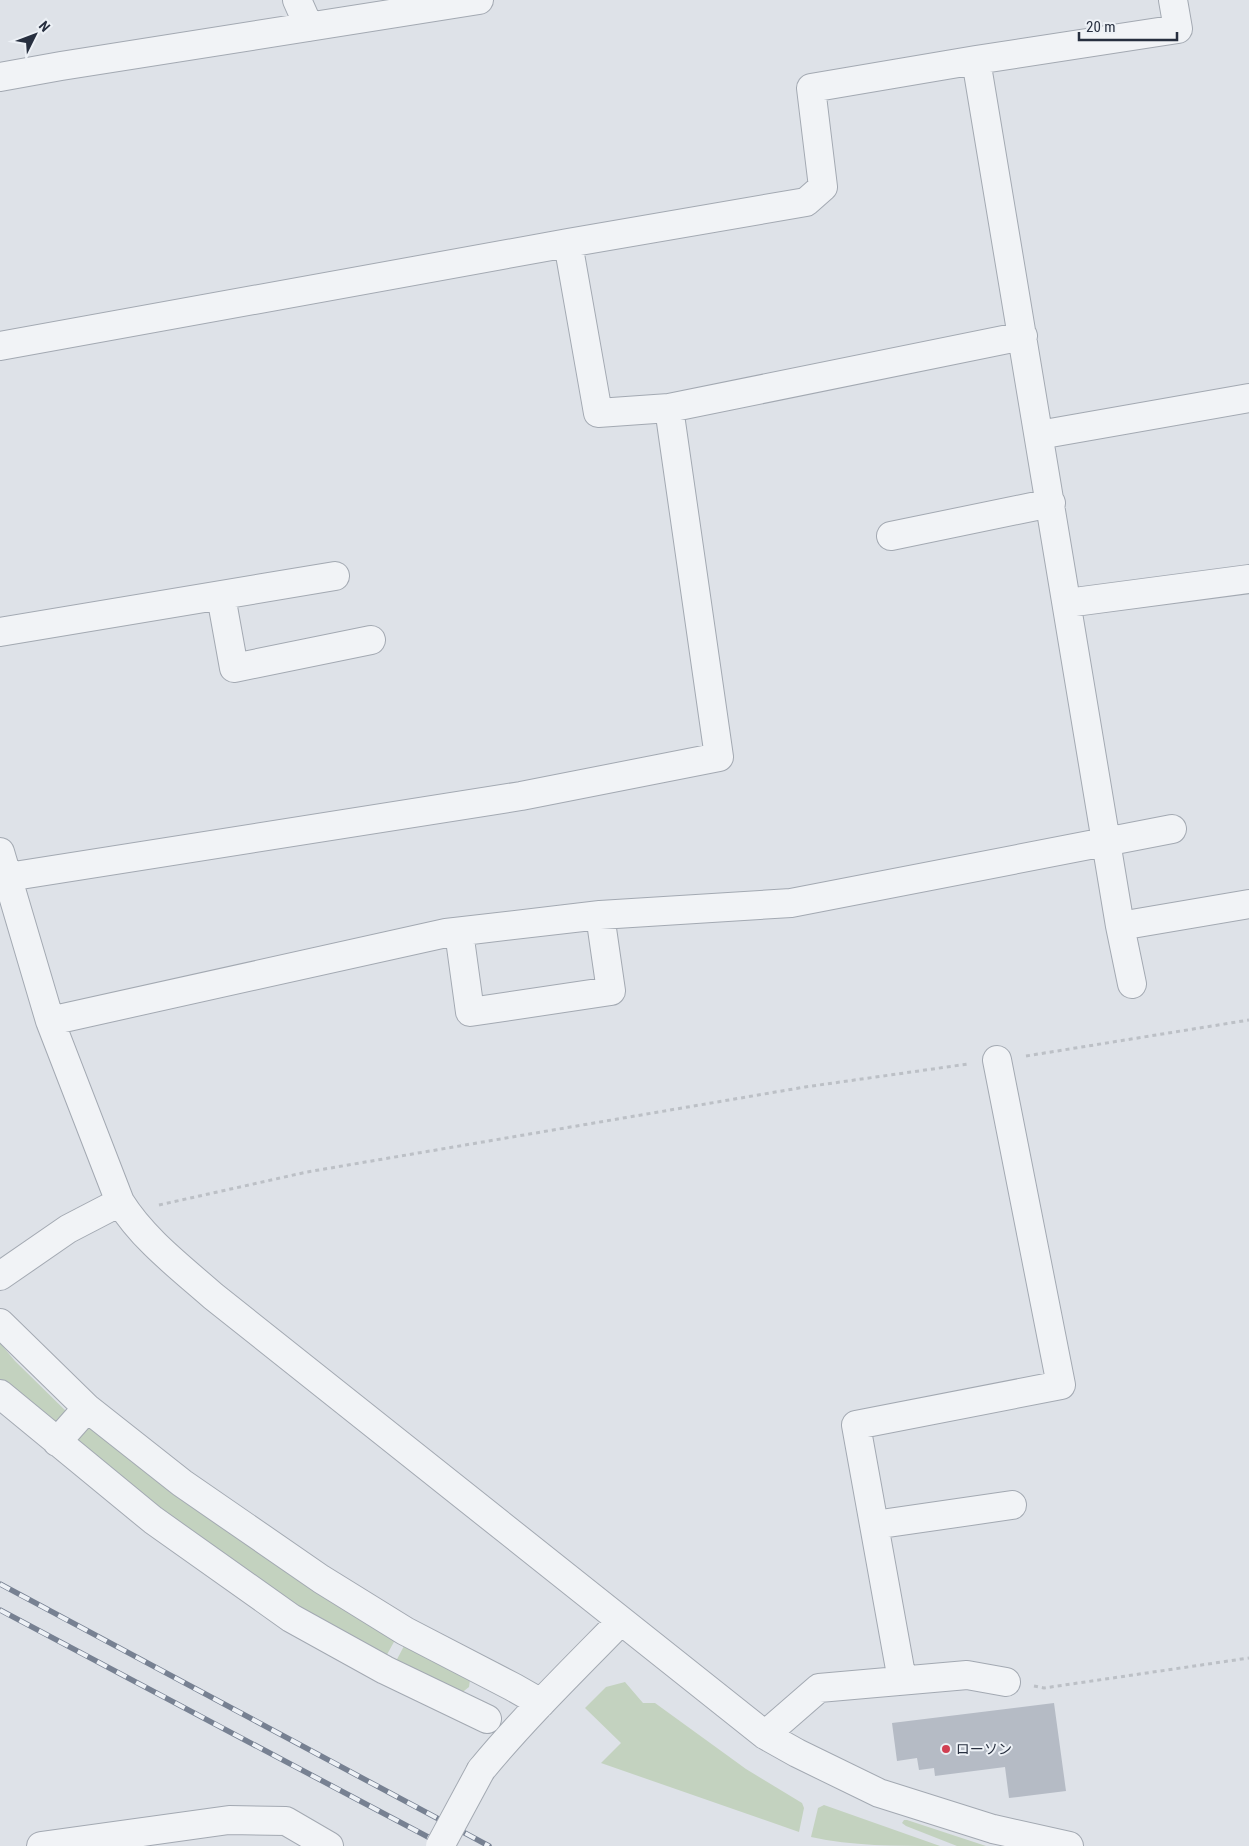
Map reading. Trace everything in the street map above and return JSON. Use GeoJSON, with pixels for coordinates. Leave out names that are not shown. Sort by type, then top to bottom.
{"type":"FeatureCollection","features":[{"type":"Feature","properties":{"kind":"street"},"geometry":{"type":"LineString","coordinates":[[297,0],[309,27]]}},
{"type":"Feature","properties":{"kind":"street"},"geometry":{"type":"LineString","coordinates":[[0,77],[309,27],[370,8],[479,0]]}},
{"type":"Feature","properties":{"kind":"street"},"geometry":{"type":"LineString","coordinates":[[0,346],[806,202],[823,187],[811,88],[1178,29],[1173,0]]}},
{"type":"Feature","properties":{"kind":"street"},"geometry":{"type":"LineString","coordinates":[[976,60],[1120,926],[1132,984]]}},
{"type":"Feature","properties":{"kind":"street"},"geometry":{"type":"LineString","coordinates":[[568,243],[598,414],[669,408],[1023,336]]}},
{"type":"Feature","properties":{"kind":"street"},"geometry":{"type":"LineString","coordinates":[[1039,435],[1249,398]]}},
{"type":"Feature","properties":{"kind":"street"},"geometry":{"type":"LineString","coordinates":[[669,408],[719,758],[521,796],[4,864],[50,1021],[123,1207],[160,1249],[213,1296],[765,1735],[796,1753],[879,1793],[1034,1842],[1069,1846]]}},
{"type":"Feature","properties":{"kind":"street"},"geometry":{"type":"LineString","coordinates":[[891,536],[1051,503]]}},
{"type":"Feature","properties":{"kind":"street"},"geometry":{"type":"LineString","coordinates":[[0,632],[335,576]]}},
{"type":"Feature","properties":{"kind":"street"},"geometry":{"type":"LineString","coordinates":[[1067,603],[1249,579]]}},
{"type":"Feature","properties":{"kind":"street"},"geometry":{"type":"LineString","coordinates":[[221,596],[234,668],[371,640]]}},
{"type":"Feature","properties":{"kind":"street"},"geometry":{"type":"LineString","coordinates":[[50,1021],[427,937],[600,915],[791,903],[1172,829]]}},
{"type":"Feature","properties":{"kind":"street"},"geometry":{"type":"LineString","coordinates":[[1120,926],[1249,904]]}},
{"type":"Feature","properties":{"kind":"street"},"geometry":{"type":"LineString","coordinates":[[460,932],[470,1012],[611,991],[600,915]]}},
{"type":"Feature","properties":{"kind":"street"},"geometry":{"type":"LineString","coordinates":[[902,1680],[856,1424],[1060,1386],[997,1060]]}},
{"type":"Feature","properties":{"kind":"street"},"geometry":{"type":"LineString","coordinates":[[0,1276],[68,1229],[123,1207]]}},
{"type":"Feature","properties":{"kind":"street"},"geometry":{"type":"LineString","coordinates":[[0,1322],[87,1408],[182,1484],[320,1579],[405,1631],[495,1677],[541,1704]]}},
{"type":"Feature","properties":{"kind":"street"},"geometry":{"type":"LineString","coordinates":[[0,1394],[153,1520],[291,1618],[385,1670],[477,1714],[495,1677]]}},
{"type":"Feature","properties":{"kind":"street"},"geometry":{"type":"LineString","coordinates":[[57,1442],[87,1408]]}},
{"type":"Feature","properties":{"kind":"street"},"geometry":{"type":"LineString","coordinates":[[874,1526],[1012,1505]]}},
{"type":"Feature","properties":{"kind":"street"},"geometry":{"type":"LineString","coordinates":[[440,1846],[481,1770],[502,1745],[621,1621]]}},
{"type":"Feature","properties":{"kind":"street"},"geometry":{"type":"LineString","coordinates":[[385,1670],[405,1631]]}},
{"type":"Feature","properties":{"kind":"street"},"geometry":{"type":"LineString","coordinates":[[765,1735],[819,1688],[967,1675],[1006,1682]]}},
{"type":"Feature","properties":{"kind":"street"},"geometry":{"type":"LineString","coordinates":[[41,1846],[229,1820],[286,1821],[329,1846]]}},
{"type":"Feature","properties":{"kind":"path"},"geometry":{"type":"LineString","coordinates":[[123,1207],[307,1172],[805,1087],[997,1060],[1249,1020]]}},
{"type":"Feature","properties":{"kind":"path"},"geometry":{"type":"LineString","coordinates":[[1006,1682],[1044,1688],[1249,1658]]}},
{"type":"Feature","properties":{"kind":"green space"},"geometry":{"type":"Polygon","coordinates":[[[0,1343],[15,1361],[70,1415],[56,1429],[0,1385],[0,1343]]]}},
{"type":"Feature","properties":{"kind":"green space"},"geometry":{"type":"Polygon","coordinates":[[[84,1423],[174,1495],[312,1589],[395,1640],[384,1660],[296,1611],[70,1442],[84,1423]]]}},
{"type":"Feature","properties":{"kind":"green space"},"geometry":{"type":"Polygon","coordinates":[[[404,1646],[470,1680],[469,1687],[460,1694],[394,1665],[404,1646]]]}},
{"type":"Feature","properties":{"kind":"green space"},"geometry":{"type":"Polygon","coordinates":[[[625,1682],[643,1703],[655,1703],[746,1769],[802,1803],[804,1808],[799,1832],[601,1763],[621,1743],[585,1708],[606,1687],[625,1682]]]}},
{"type":"Feature","properties":{"kind":"green space"},"geometry":{"type":"Polygon","coordinates":[[[824,1805],[940,1846],[858,1844],[811,1837],[818,1808],[824,1805]]]}},
{"type":"Feature","properties":{"kind":"green space"},"geometry":{"type":"Polygon","coordinates":[[[904,1820],[986,1846],[957,1846],[906,1826],[902,1823],[904,1820]]]}},
{"type":"Feature","properties":{"kind":"building"},"geometry":{"type":"Polygon","coordinates":[[[1054,1703],[1066,1791],[1009,1798],[1005,1767],[935,1776],[934,1768],[919,1770],[917,1758],[897,1761],[892,1723],[1054,1703]]]}},
{"type":"Feature","properties":{"kind":"railway"},"geometry":{"type":"LineString","coordinates":[[0,1584],[489,1846]]}},
{"type":"Feature","properties":{"kind":"railway"},"geometry":{"type":"LineString","coordinates":[[0,1610],[445,1846]]}},
{"type":"Feature","properties":{"kind":"place","name":"ローソン"},"geometry":{"type":"Point","coordinates":[946,1749]}}]}
